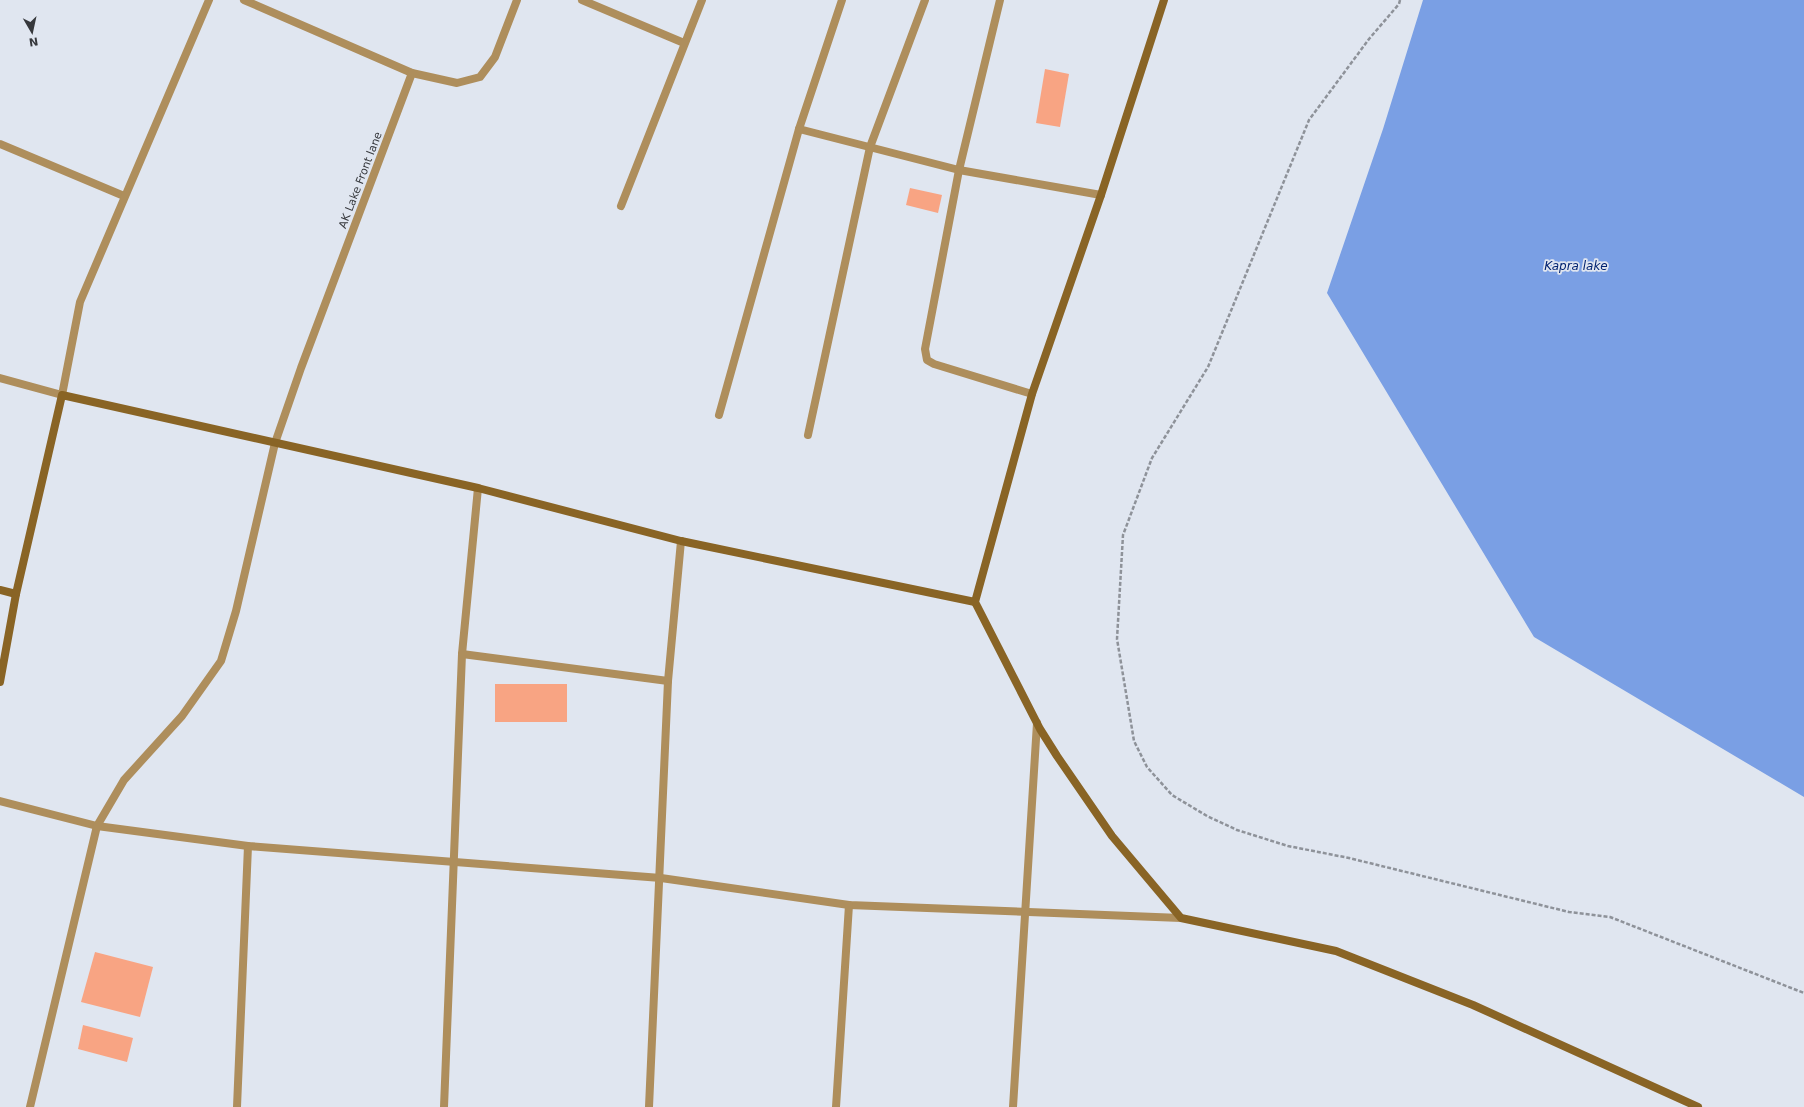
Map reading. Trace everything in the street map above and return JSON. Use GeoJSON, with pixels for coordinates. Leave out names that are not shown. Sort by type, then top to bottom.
{"type":"FeatureCollection","features":[{"type":"Feature","properties":{"kind":"street"},"geometry":{"type":"LineString","coordinates":[[0,682],[16,594],[62,395],[80,302],[209,0]]}},
{"type":"Feature","properties":{"kind":"street"},"geometry":{"type":"LineString","coordinates":[[244,0],[412,73],[457,83],[480,77],[495,57],[517,0]]}},
{"type":"Feature","properties":{"kind":"street"},"geometry":{"type":"LineString","coordinates":[[582,0],[684,43]]}},
{"type":"Feature","properties":{"kind":"street"},"geometry":{"type":"LineString","coordinates":[[621,206],[702,0]]}},
{"type":"Feature","properties":{"kind":"street"},"geometry":{"type":"LineString","coordinates":[[719,416],[799,129],[842,0]]}},
{"type":"Feature","properties":{"kind":"street"},"geometry":{"type":"LineString","coordinates":[[808,435],[870,147],[925,0]]}},
{"type":"Feature","properties":{"kind":"street"},"geometry":{"type":"LineString","coordinates":[[1000,0],[958,170],[925,349],[927,360],[934,364],[1032,394]]}},
{"type":"Feature","properties":{"kind":"street"},"geometry":{"type":"LineString","coordinates":[[1164,0],[1101,195],[1032,394],[975,602],[1037,723],[1057,756],[1112,836],[1181,918]]}},
{"type":"Feature","properties":{"kind":"street","name":"AK Lake Front lane"},"geometry":{"type":"LineString","coordinates":[[30,1107],[97,826],[124,780],[182,716],[221,661],[236,611],[275,443],[301,368],[412,73]]}},
{"type":"Feature","properties":{"kind":"street"},"geometry":{"type":"LineString","coordinates":[[799,129],[958,170],[1101,195]]}},
{"type":"Feature","properties":{"kind":"street"},"geometry":{"type":"LineString","coordinates":[[0,144],[124,196]]}},
{"type":"Feature","properties":{"kind":"street"},"geometry":{"type":"LineString","coordinates":[[0,378],[62,395],[478,488],[681,541],[975,602]]}},
{"type":"Feature","properties":{"kind":"street"},"geometry":{"type":"LineString","coordinates":[[444,1107],[462,654],[478,488]]}},
{"type":"Feature","properties":{"kind":"street"},"geometry":{"type":"LineString","coordinates":[[650,1107],[661,878],[668,681],[681,541]]}},
{"type":"Feature","properties":{"kind":"street"},"geometry":{"type":"LineString","coordinates":[[0,590],[16,594]]}},
{"type":"Feature","properties":{"kind":"street"},"geometry":{"type":"LineString","coordinates":[[462,654],[668,681]]}},
{"type":"Feature","properties":{"kind":"street"},"geometry":{"type":"LineString","coordinates":[[1013,1107],[1024,911],[1037,723]]}},
{"type":"Feature","properties":{"kind":"street"},"geometry":{"type":"LineString","coordinates":[[0,801],[97,826],[248,846],[661,878],[849,904],[1181,918],[1336,951],[1473,1004],[1698,1107]]}},
{"type":"Feature","properties":{"kind":"street"},"geometry":{"type":"LineString","coordinates":[[237,1107],[248,846]]}},
{"type":"Feature","properties":{"kind":"street"},"geometry":{"type":"LineString","coordinates":[[836,1107],[849,904]]}},
{"type":"Feature","properties":{"kind":"path"},"geometry":{"type":"LineString","coordinates":[[1400,0],[1399,4],[1369,38],[1309,120],[1208,367],[1152,458],[1123,535],[1117,639],[1134,741],[1147,767],[1172,795],[1207,816],[1237,830],[1288,846],[1349,858],[1569,912],[1610,917],[1674,940],[1804,993]]}},
{"type":"Feature","properties":{"kind":"water","name":"Kapra lake"},"geometry":{"type":"Polygon","coordinates":[[[1423,0],[1804,0],[1804,797],[1534,637],[1327,293],[1383,129],[1423,0]]]}},
{"type":"Feature","properties":{"kind":"building"},"geometry":{"type":"Polygon","coordinates":[[[1045,69],[1069,74],[1060,127],[1036,123],[1045,69]]]}},
{"type":"Feature","properties":{"kind":"building"},"geometry":{"type":"Polygon","coordinates":[[[910,188],[942,195],[938,213],[906,205],[910,188]]]}},
{"type":"Feature","properties":{"kind":"building"},"geometry":{"type":"Polygon","coordinates":[[[495,684],[567,684],[567,722],[495,722],[495,684]]]}},
{"type":"Feature","properties":{"kind":"building"},"geometry":{"type":"Polygon","coordinates":[[[95,952],[153,967],[140,1017],[81,1002],[95,952]]]}},
{"type":"Feature","properties":{"kind":"building"},"geometry":{"type":"Polygon","coordinates":[[[83,1025],[133,1038],[127,1062],[78,1049],[83,1025]]]}}]}
